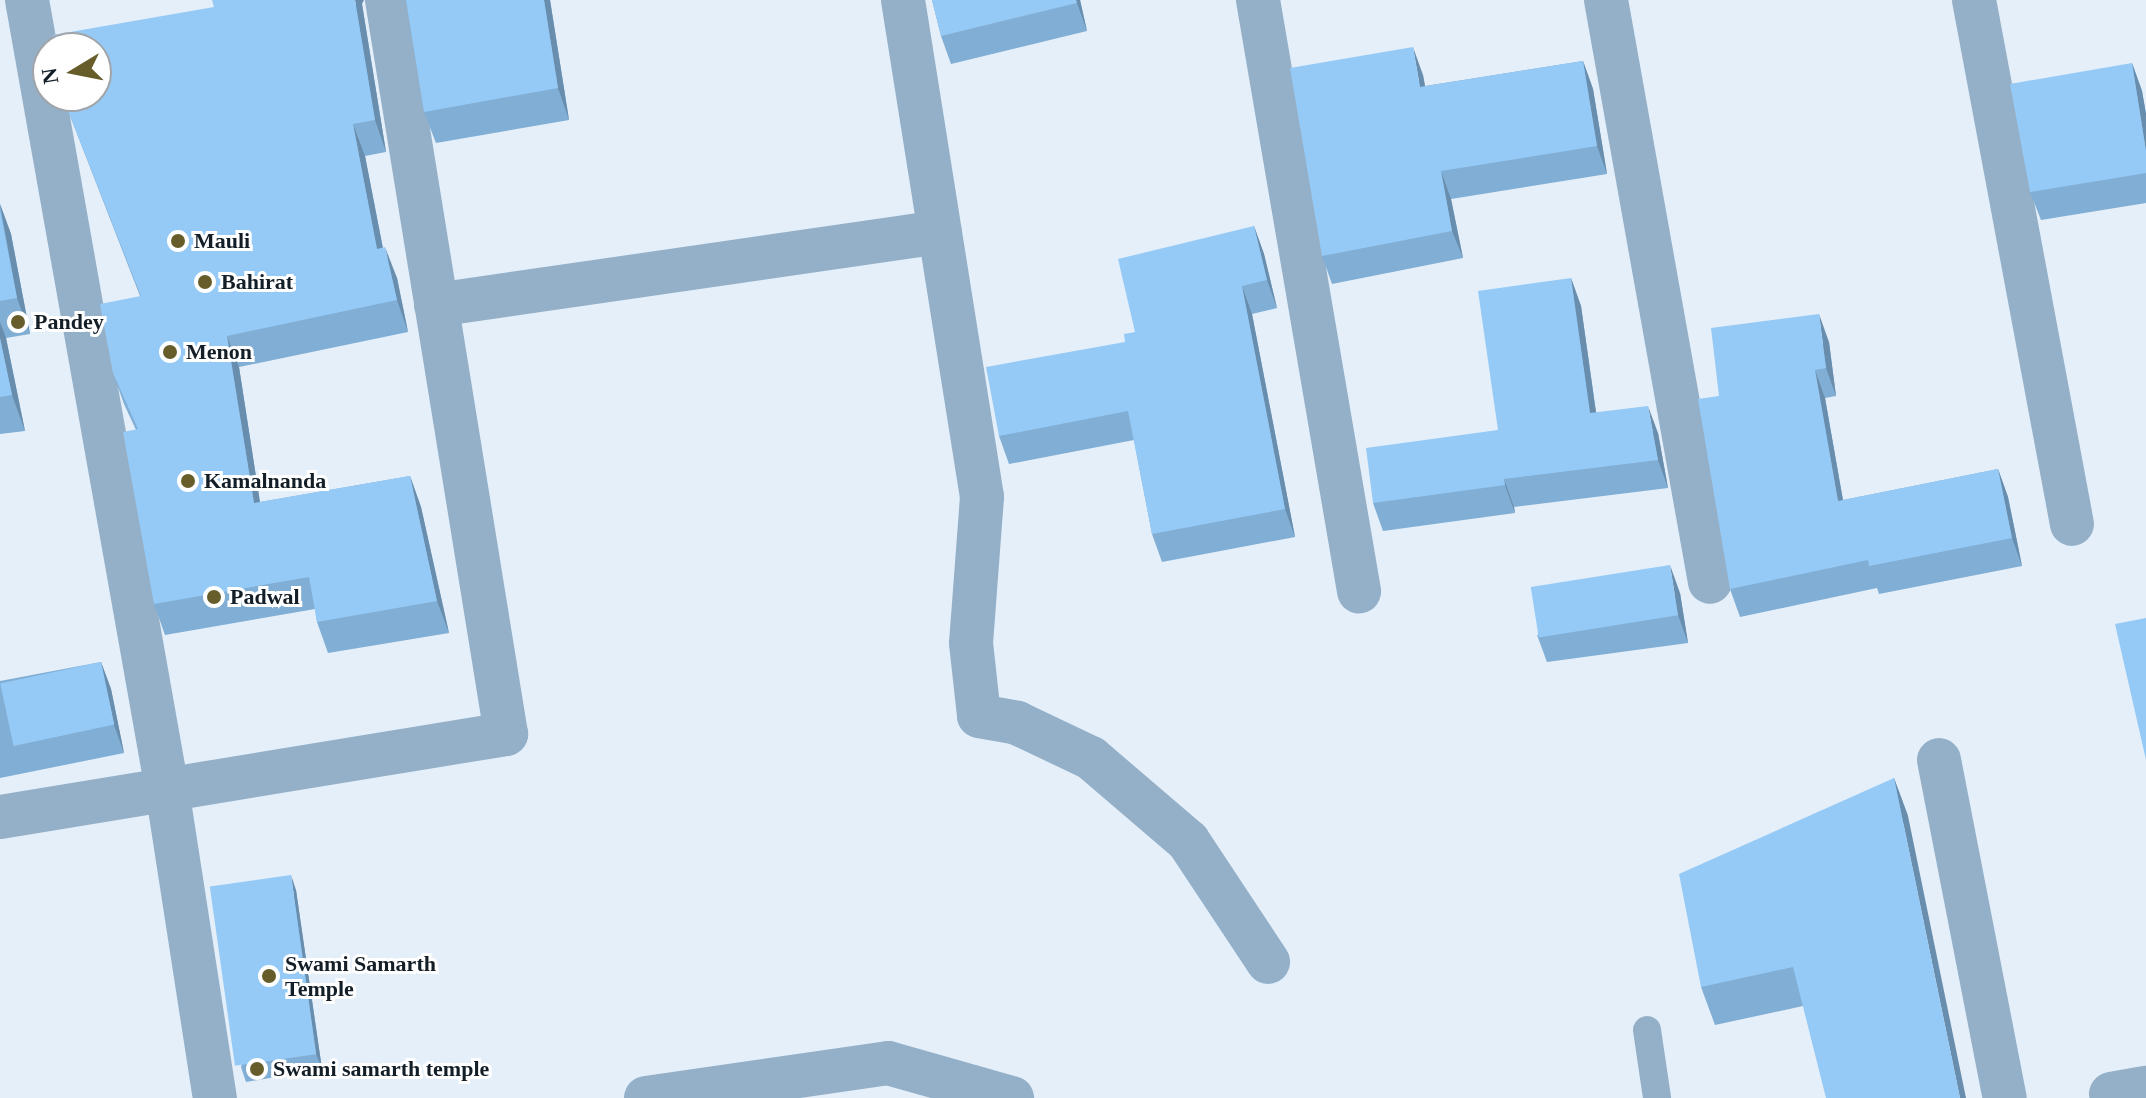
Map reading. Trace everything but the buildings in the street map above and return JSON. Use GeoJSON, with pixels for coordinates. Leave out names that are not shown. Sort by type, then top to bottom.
{"type":"FeatureCollection","features":[{"type":"Feature","properties":{"kind":"street"},"geometry":{"type":"LineString","coordinates":[[27,0],[167,789],[215,1098]]}},
{"type":"Feature","properties":{"kind":"street"},"geometry":{"type":"LineString","coordinates":[[0,817],[506,734],[387,0]]}},
{"type":"Feature","properties":{"kind":"street"},"geometry":{"type":"LineString","coordinates":[[903,0],[982,497],[971,643],[979,716],[1017,723],[1091,758],[1188,841],[1268,962]]}},
{"type":"Feature","properties":{"kind":"street"},"geometry":{"type":"LineString","coordinates":[[1258,0],[1359,591]]}},
{"type":"Feature","properties":{"kind":"street"},"geometry":{"type":"LineString","coordinates":[[1606,0],[1710,582]]}},
{"type":"Feature","properties":{"kind":"street"},"geometry":{"type":"LineString","coordinates":[[1974,0],[2072,524]]}},
{"type":"Feature","properties":{"kind":"street"},"geometry":{"type":"LineString","coordinates":[[436,305],[940,232]]}},
{"type":"Feature","properties":{"kind":"street"},"geometry":{"type":"LineString","coordinates":[[1939,760],[2005,1098]]}},
{"type":"Feature","properties":{"kind":"street"},"geometry":{"type":"LineString","coordinates":[[646,1098],[888,1063],[1012,1098]]}},
{"type":"Feature","properties":{"kind":"lane"},"geometry":{"type":"LineString","coordinates":[[1647,1030],[1657,1098]]}},
{"type":"Feature","properties":{"kind":"place","name":"Mauli"},"geometry":{"type":"Point","coordinates":[178,241]}},
{"type":"Feature","properties":{"kind":"place","name":"Bahirat"},"geometry":{"type":"Point","coordinates":[205,282]}},
{"type":"Feature","properties":{"kind":"place","name":"Pandey"},"geometry":{"type":"Point","coordinates":[18,322]}},
{"type":"Feature","properties":{"kind":"place","name":"Menon"},"geometry":{"type":"Point","coordinates":[170,352]}},
{"type":"Feature","properties":{"kind":"place","name":"Kamalnanda"},"geometry":{"type":"Point","coordinates":[188,481]}},
{"type":"Feature","properties":{"kind":"place","name":"Padwal"},"geometry":{"type":"Point","coordinates":[214,597]}},
{"type":"Feature","properties":{"kind":"place","name":"Swami Samarth Temple"},"geometry":{"type":"Point","coordinates":[269,976]}},
{"type":"Feature","properties":{"kind":"place","name":"Swami samarth temple"},"geometry":{"type":"Point","coordinates":[257,1069]}}]}
